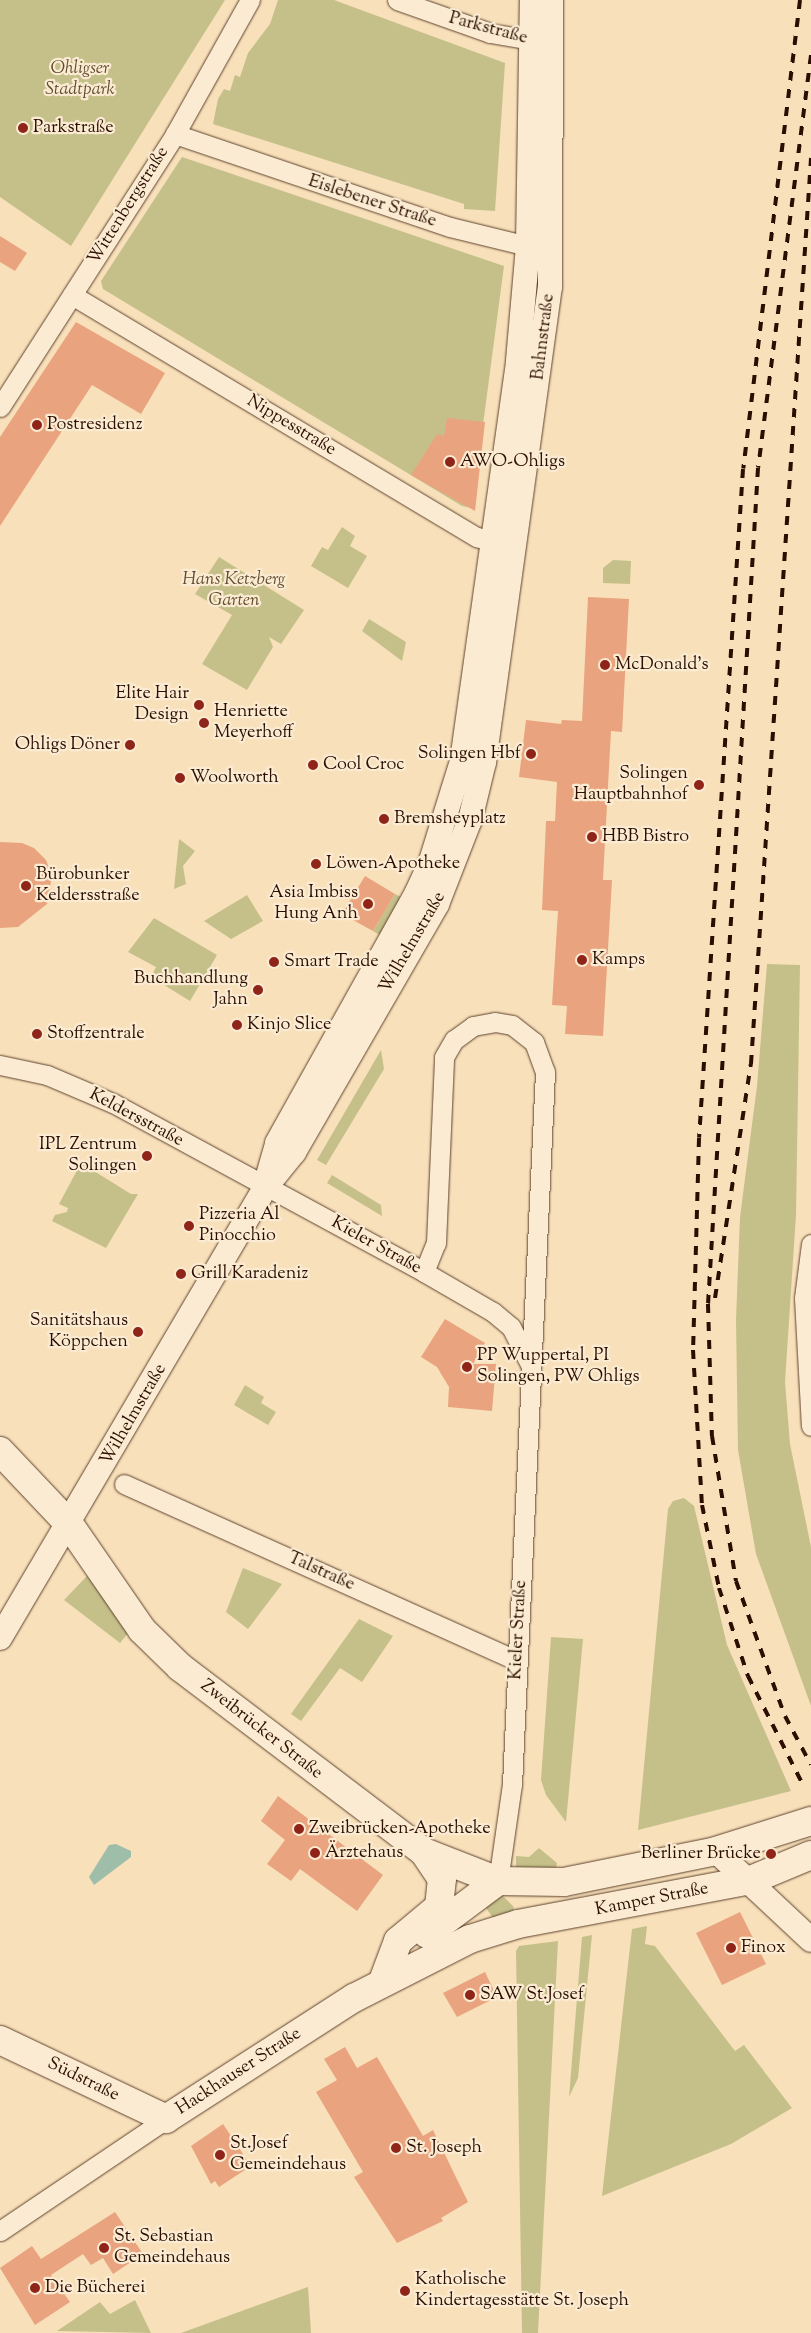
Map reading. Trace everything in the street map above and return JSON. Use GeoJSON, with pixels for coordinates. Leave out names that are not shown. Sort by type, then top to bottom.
{"type":"FeatureCollection","features":[{"type":"Feature","properties":{"kind":"main road"},"geometry":{"type":"LineString","coordinates":[[0,1451],[69,1524]]}},
{"type":"Feature","properties":{"kind":"main road","name":"Zweibrücker Straße"},"geometry":{"type":"LineString","coordinates":[[69,1524],[142,1630],[180,1667],[424,1852],[498,1881]]}},
{"type":"Feature","properties":{"kind":"main road","name":"Kamper Straße"},"geometry":{"type":"LineString","coordinates":[[498,1881],[564,1882],[716,1851],[811,1821]]}},
{"type":"Feature","properties":{"kind":"main road"},"geometry":{"type":"LineString","coordinates":[[386,1971],[398,1941],[439,1907],[442,1879],[424,1852]]}},
{"type":"Feature","properties":{"kind":"main road","name":"Kamper Straße"},"geometry":{"type":"LineString","coordinates":[[490,1932],[518,1924],[751,1880],[811,1855]]}},
{"type":"Feature","properties":{"kind":"main road"},"geometry":{"type":"LineString","coordinates":[[386,1971],[498,1881]]}},
{"type":"Feature","properties":{"kind":"main road","name":"Hackhauser Straße"},"geometry":{"type":"LineString","coordinates":[[166,2119],[386,1971],[490,1932]]}},
{"type":"Feature","properties":{"kind":"main road","name":"Südstraße"},"geometry":{"type":"LineString","coordinates":[[0,2040],[166,2119]]}},
{"type":"Feature","properties":{"kind":"street","name":"Wittenbergstraße"},"geometry":{"type":"LineString","coordinates":[[0,408],[175,134],[250,0]]}},
{"type":"Feature","properties":{"kind":"street","name":"Parkstraße"},"geometry":{"type":"LineString","coordinates":[[397,0],[490,33],[542,42]]}},
{"type":"Feature","properties":{"kind":"street","name":"Bahnstraße"},"geometry":{"type":"LineString","coordinates":[[485,670],[504,545],[550,287],[542,42],[532,0]]}},
{"type":"Feature","properties":{"kind":"street","name":"Bahnstraße"},"geometry":{"type":"LineString","coordinates":[[504,545],[542,42],[551,0]]}},
{"type":"Feature","properties":{"kind":"street","name":"Eislebener Straße"},"geometry":{"type":"LineString","coordinates":[[175,134],[394,209],[528,246]]}},
{"type":"Feature","properties":{"kind":"street"},"geometry":{"type":"LineString","coordinates":[[528,246],[550,287]]}},
{"type":"Feature","properties":{"kind":"street","name":"Nippesstraße"},"geometry":{"type":"LineString","coordinates":[[72,295],[468,532],[504,545]]}},
{"type":"Feature","properties":{"kind":"street","name":"Wilhelmstraße"},"geometry":{"type":"LineString","coordinates":[[265,1188],[277,1143],[382,957],[430,864],[462,761],[485,670]]}},
{"type":"Feature","properties":{"kind":"street","name":"Wilhelmstraße"},"geometry":{"type":"LineString","coordinates":[[0,1638],[69,1524],[265,1188],[294,1152],[450,876],[484,762],[485,670]]}},
{"type":"Feature","properties":{"kind":"street","name":"Kieler Straße"},"geometry":{"type":"LineString","coordinates":[[424,1272],[436,1243],[444,1057],[454,1040],[473,1026],[504,1023],[527,1034],[544,1063],[534,1378],[517,1661],[512,1784],[498,1881]]}},
{"type":"Feature","properties":{"kind":"street","name":"Keldersstraße"},"geometry":{"type":"LineString","coordinates":[[0,1065],[47,1075],[113,1103],[265,1188]]}},
{"type":"Feature","properties":{"kind":"street","name":"Kieler Straße"},"geometry":{"type":"LineString","coordinates":[[265,1188],[424,1272],[493,1312],[511,1327],[527,1354],[534,1378]]}},
{"type":"Feature","properties":{"kind":"street"},"geometry":{"type":"LineString","coordinates":[[811,1244],[804,1298],[811,1426]]}},
{"type":"Feature","properties":{"kind":"street","name":"Talstraße"},"geometry":{"type":"LineString","coordinates":[[124,1484],[517,1661]]}},
{"type":"Feature","properties":{"kind":"street"},"geometry":{"type":"LineString","coordinates":[[716,1851],[751,1880],[811,1940]]}},
{"type":"Feature","properties":{"kind":"street","name":"Hackhauser Straße"},"geometry":{"type":"LineString","coordinates":[[0,2231],[166,2119]]}},
{"type":"Feature","properties":{"kind":"green space","name":"Ohligser Stadtpark"},"geometry":{"type":"Polygon","coordinates":[[[0,0],[225,0],[71,246],[0,197],[0,0]]]}},
{"type":"Feature","properties":{"kind":"green space"},"geometry":{"type":"Polygon","coordinates":[[[278,0],[334,0],[505,63],[495,211],[464,209],[464,204],[213,124],[218,99],[224,89],[230,91],[235,75],[240,77],[248,53],[270,24],[278,0]]]}},
{"type":"Feature","properties":{"kind":"green space"},"geometry":{"type":"Polygon","coordinates":[[[182,157],[504,266],[472,508],[462,506],[103,289],[101,281],[182,157]]]}},
{"type":"Feature","properties":{"kind":"green space"},"geometry":{"type":"Polygon","coordinates":[[[342,527],[355,536],[350,546],[367,556],[348,588],[311,566],[322,547],[328,550],[342,527]]]}},
{"type":"Feature","properties":{"kind":"green space","name":"Hans Ketzberg Garten"},"geometry":{"type":"Polygon","coordinates":[[[219,557],[304,610],[281,644],[269,637],[273,647],[247,690],[202,664],[232,615],[195,594],[219,557]]]}},
{"type":"Feature","properties":{"kind":"green space"},"geometry":{"type":"Polygon","coordinates":[[[613,560],[631,561],[630,584],[603,583],[603,568],[613,560]]]}},
{"type":"Feature","properties":{"kind":"green space"},"geometry":{"type":"Polygon","coordinates":[[[369,619],[406,642],[402,661],[362,631],[369,619]]]}},
{"type":"Feature","properties":{"kind":"green space"},"geometry":{"type":"Polygon","coordinates":[[[179,839],[195,851],[183,866],[186,884],[174,889],[179,839]]]}},
{"type":"Feature","properties":{"kind":"green space"},"geometry":{"type":"Polygon","coordinates":[[[395,894],[403,898],[383,937],[373,931],[395,894]]]}},
{"type":"Feature","properties":{"kind":"green space"},"geometry":{"type":"Polygon","coordinates":[[[247,895],[263,921],[231,939],[204,921],[247,895]]]}},
{"type":"Feature","properties":{"kind":"green space"},"geometry":{"type":"Polygon","coordinates":[[[154,918],[217,955],[190,1001],[151,977],[156,967],[128,952],[154,918]]]}},
{"type":"Feature","properties":{"kind":"green space"},"geometry":{"type":"Polygon","coordinates":[[[767,964],[800,965],[796,1215],[785,1382],[790,1444],[811,1547],[811,1706],[756,1554],[738,1450],[736,1320],[740,1217],[757,1086],[767,964]]]}},
{"type":"Feature","properties":{"kind":"green space"},"geometry":{"type":"Polygon","coordinates":[[[381,1050],[384,1069],[326,1165],[317,1160],[381,1050]]]}},
{"type":"Feature","properties":{"kind":"green space"},"geometry":{"type":"Polygon","coordinates":[[[81,1163],[131,1194],[138,1194],[106,1248],[52,1221],[55,1215],[67,1212],[68,1208],[59,1204],[81,1163]]]}},
{"type":"Feature","properties":{"kind":"green space"},"geometry":{"type":"Polygon","coordinates":[[[332,1175],[381,1205],[382,1216],[327,1183],[332,1175]]]}},
{"type":"Feature","properties":{"kind":"green space"},"geometry":{"type":"Polygon","coordinates":[[[245,1385],[264,1397],[261,1403],[276,1412],[268,1425],[234,1405],[245,1385]]]}},
{"type":"Feature","properties":{"kind":"green space"},"geometry":{"type":"Polygon","coordinates":[[[684,1498],[694,1506],[727,1645],[791,1791],[638,1830],[668,1509],[673,1501],[684,1498]]]}},
{"type":"Feature","properties":{"kind":"green space"},"geometry":{"type":"Polygon","coordinates":[[[243,1568],[282,1584],[248,1629],[226,1612],[243,1568]]]}},
{"type":"Feature","properties":{"kind":"green space"},"geometry":{"type":"Polygon","coordinates":[[[87,1576],[129,1632],[120,1643],[64,1600],[87,1576]]]}},
{"type":"Feature","properties":{"kind":"green space"},"geometry":{"type":"Polygon","coordinates":[[[359,1619],[393,1636],[362,1682],[340,1668],[301,1721],[291,1714],[359,1619]]]}},
{"type":"Feature","properties":{"kind":"green space"},"geometry":{"type":"Polygon","coordinates":[[[551,1637],[583,1639],[566,1822],[546,1795],[541,1780],[551,1637]]]}},
{"type":"Feature","properties":{"kind":"green space"},"geometry":{"type":"Polygon","coordinates":[[[539,1848],[557,1863],[556,1868],[516,1867],[516,1856],[529,1857],[539,1848]]]}},
{"type":"Feature","properties":{"kind":"green space"},"geometry":{"type":"Polygon","coordinates":[[[501,1894],[513,1906],[514,1912],[493,1918],[484,1905],[501,1894]]]}},
{"type":"Feature","properties":{"kind":"green space"},"geometry":{"type":"Polygon","coordinates":[[[647,1926],[645,1944],[655,1946],[735,2051],[744,2045],[792,2108],[731,2144],[602,2196],[632,1929],[647,1926]]]}},
{"type":"Feature","properties":{"kind":"green space"},"geometry":{"type":"Polygon","coordinates":[[[592,1935],[578,2078],[569,2097],[582,1937],[592,1935]]]}},
{"type":"Feature","properties":{"kind":"green space"},"geometry":{"type":"Polygon","coordinates":[[[558,1941],[538,2333],[522,2333],[516,1951],[519,1946],[558,1941]]]}},
{"type":"Feature","properties":{"kind":"green space"},"geometry":{"type":"Polygon","coordinates":[[[308,2287],[311,2333],[181,2333],[308,2287]]]}},
{"type":"Feature","properties":{"kind":"green space"},"geometry":{"type":"Polygon","coordinates":[[[135,2300],[151,2333],[57,2331],[100,2302],[110,2314],[135,2300]]]}},
{"type":"Feature","properties":{"kind":"shaded area"},"geometry":{"type":"Polygon","coordinates":[[[116,1844],[131,1851],[131,1857],[94,1885],[89,1877],[109,1845],[116,1844]]]}},
{"type":"Feature","properties":{"kind":"building"},"geometry":{"type":"Polygon","coordinates":[[[0,236],[27,253],[15,271],[0,262],[0,236]]]}},
{"type":"Feature","properties":{"kind":"building","name":"Postresidenz"},"geometry":{"type":"Polygon","coordinates":[[[76,322],[165,373],[141,414],[92,385],[0,526],[0,437],[76,322]]]}},
{"type":"Feature","properties":{"kind":"building","name":"AWO-Ohligs"},"geometry":{"type":"Polygon","coordinates":[[[447,418],[485,422],[475,511],[411,475],[437,434],[444,436],[447,418]]]}},
{"type":"Feature","properties":{"kind":"building","name":"Solingen Hauptbahnhof"},"geometry":{"type":"Polygon","coordinates":[[[588,597],[629,599],[622,732],[611,731],[603,880],[612,880],[603,1036],[565,1034],[567,1006],[552,1005],[558,911],[542,910],[546,821],[555,821],[557,782],[519,777],[526,720],[561,724],[562,720],[582,721],[588,597]]]}},
{"type":"Feature","properties":{"kind":"building","name":"Bürobunker Keldersstraße"},"geometry":{"type":"Polygon","coordinates":[[[0,842],[22,843],[34,848],[46,860],[52,876],[47,904],[18,927],[0,928],[0,842]]]}},
{"type":"Feature","properties":{"kind":"building","name":"Asia Imbiss Hung Anh"},"geometry":{"type":"Polygon","coordinates":[[[365,876],[395,894],[373,931],[342,914],[365,876]]]}},
{"type":"Feature","properties":{"kind":"building","name":"PP Wuppertal, PI Solingen, PW Ohligs"},"geometry":{"type":"Polygon","coordinates":[[[445,1319],[485,1343],[473,1364],[496,1364],[492,1411],[448,1407],[449,1387],[437,1367],[421,1357],[445,1319]]]}},
{"type":"Feature","properties":{"kind":"building","name":"Ärztehaus"},"geometry":{"type":"Polygon","coordinates":[[[278,1796],[383,1875],[357,1911],[300,1869],[291,1881],[267,1864],[285,1840],[261,1821],[278,1796]]]}},
{"type":"Feature","properties":{"kind":"building","name":"Finox"},"geometry":{"type":"Polygon","coordinates":[[[740,1912],[766,1964],[722,1985],[696,1933],[740,1912]]]}},
{"type":"Feature","properties":{"kind":"building","name":"SAW St.Josef"},"geometry":{"type":"Polygon","coordinates":[[[485,1972],[497,1997],[457,2017],[443,1993],[485,1972]]]}},
{"type":"Feature","properties":{"kind":"building","name":"St. Joseph"},"geometry":{"type":"Polygon","coordinates":[[[345,2047],[357,2068],[377,2057],[423,2136],[433,2130],[468,2202],[441,2218],[443,2221],[397,2243],[354,2177],[363,2172],[316,2092],[337,2080],[324,2059],[345,2047]]]}},
{"type":"Feature","properties":{"kind":"building","name":"St.Josef Gemeindehaus"},"geometry":{"type":"Polygon","coordinates":[[[223,2124],[251,2166],[219,2187],[215,2181],[211,2184],[191,2146],[223,2124]]]}},
{"type":"Feature","properties":{"kind":"building"},"geometry":{"type":"Polygon","coordinates":[[[115,2212],[143,2254],[113,2274],[103,2258],[91,2265],[83,2254],[51,2275],[70,2302],[35,2325],[0,2268],[32,2246],[41,2259],[115,2212]]]}},
{"type":"Feature","properties":{"kind":"railway"},"geometry":{"type":"LineString","coordinates":[[800,0],[743,469],[699,1138],[693,1350],[702,1505],[719,1588],[748,1676],[804,1787]]}},
{"type":"Feature","properties":{"kind":"railway"},"geometry":{"type":"LineString","coordinates":[[811,55],[758,468],[708,1304],[712,1436],[736,1581],[785,1716],[811,1765]]}},
{"type":"Feature","properties":{"kind":"railway"},"geometry":{"type":"LineString","coordinates":[[715,1298],[751,1064],[811,158]]}},
{"type":"Feature","properties":{"kind":"place","name":"Parkstraße"},"geometry":{"type":"Point","coordinates":[23,128]}},
{"type":"Feature","properties":{"kind":"place","name":"Postresidenz"},"geometry":{"type":"Point","coordinates":[37,425]}},
{"type":"Feature","properties":{"kind":"place","name":"AWO-Ohligs"},"geometry":{"type":"Point","coordinates":[450,462]}},
{"type":"Feature","properties":{"kind":"place","name":"McDonald's"},"geometry":{"type":"Point","coordinates":[605,665]}},
{"type":"Feature","properties":{"kind":"place","name":"Elite Hair Design"},"geometry":{"type":"Point","coordinates":[199,705]}},
{"type":"Feature","properties":{"kind":"place","name":"Henriette Meyerhoff"},"geometry":{"type":"Point","coordinates":[204,723]}},
{"type":"Feature","properties":{"kind":"place","name":"Ohligs Döner"},"geometry":{"type":"Point","coordinates":[130,745]}},
{"type":"Feature","properties":{"kind":"place","name":"Solingen Hbf"},"geometry":{"type":"Point","coordinates":[531,754]}},
{"type":"Feature","properties":{"kind":"place","name":"Cool Croc"},"geometry":{"type":"Point","coordinates":[313,765]}},
{"type":"Feature","properties":{"kind":"place","name":"Woolworth"},"geometry":{"type":"Point","coordinates":[180,778]}},
{"type":"Feature","properties":{"kind":"place","name":"Solingen Hauptbahnhof"},"geometry":{"type":"Point","coordinates":[699,785]}},
{"type":"Feature","properties":{"kind":"place","name":"Bremsheyplatz"},"geometry":{"type":"Point","coordinates":[384,819]}},
{"type":"Feature","properties":{"kind":"place","name":"HBB Bistro"},"geometry":{"type":"Point","coordinates":[592,837]}},
{"type":"Feature","properties":{"kind":"place","name":"Löwen-Apotheke"},"geometry":{"type":"Point","coordinates":[316,864]}},
{"type":"Feature","properties":{"kind":"place","name":"Bürobunker Keldersstraße"},"geometry":{"type":"Point","coordinates":[26,886]}},
{"type":"Feature","properties":{"kind":"place","name":"Asia Imbiss Hung Anh"},"geometry":{"type":"Point","coordinates":[368,904]}},
{"type":"Feature","properties":{"kind":"place","name":"Kamps"},"geometry":{"type":"Point","coordinates":[582,960]}},
{"type":"Feature","properties":{"kind":"place","name":"Smart Trade"},"geometry":{"type":"Point","coordinates":[274,962]}},
{"type":"Feature","properties":{"kind":"place","name":"Buchhandlung Jahn"},"geometry":{"type":"Point","coordinates":[258,990]}},
{"type":"Feature","properties":{"kind":"place","name":"Kinjo Slice"},"geometry":{"type":"Point","coordinates":[237,1025]}},
{"type":"Feature","properties":{"kind":"place","name":"Stoffzentrale"},"geometry":{"type":"Point","coordinates":[37,1034]}},
{"type":"Feature","properties":{"kind":"place","name":"IPL Zentrum Solingen"},"geometry":{"type":"Point","coordinates":[147,1156]}},
{"type":"Feature","properties":{"kind":"place","name":"Pizzeria Al Pinocchio"},"geometry":{"type":"Point","coordinates":[189,1226]}},
{"type":"Feature","properties":{"kind":"place","name":"Grill Karadeniz"},"geometry":{"type":"Point","coordinates":[181,1274]}},
{"type":"Feature","properties":{"kind":"place","name":"Sanitätshaus Köppchen"},"geometry":{"type":"Point","coordinates":[138,1332]}},
{"type":"Feature","properties":{"kind":"place","name":"PP Wuppertal, PI Solingen, PW Ohligs"},"geometry":{"type":"Point","coordinates":[467,1367]}},
{"type":"Feature","properties":{"kind":"place","name":"Zweibrücken-Apotheke"},"geometry":{"type":"Point","coordinates":[299,1829]}},
{"type":"Feature","properties":{"kind":"place","name":"Ärztehaus"},"geometry":{"type":"Point","coordinates":[315,1853]}},
{"type":"Feature","properties":{"kind":"place","name":"Berliner Brücke"},"geometry":{"type":"Point","coordinates":[771,1854]}},
{"type":"Feature","properties":{"kind":"place","name":"Finox"},"geometry":{"type":"Point","coordinates":[731,1948]}},
{"type":"Feature","properties":{"kind":"place","name":"SAW St.Josef"},"geometry":{"type":"Point","coordinates":[470,1995]}},
{"type":"Feature","properties":{"kind":"place","name":"St. Joseph"},"geometry":{"type":"Point","coordinates":[396,2148]}},
{"type":"Feature","properties":{"kind":"place","name":"St.Josef Gemeindehaus"},"geometry":{"type":"Point","coordinates":[220,2155]}},
{"type":"Feature","properties":{"kind":"place","name":"St. Sebastian Gemeindehaus"},"geometry":{"type":"Point","coordinates":[104,2248]}},
{"type":"Feature","properties":{"kind":"place","name":"Die Bücherei"},"geometry":{"type":"Point","coordinates":[35,2288]}},
{"type":"Feature","properties":{"kind":"place","name":"Katholische Kindertagesstätte St. Joseph"},"geometry":{"type":"Point","coordinates":[405,2291]}}]}
